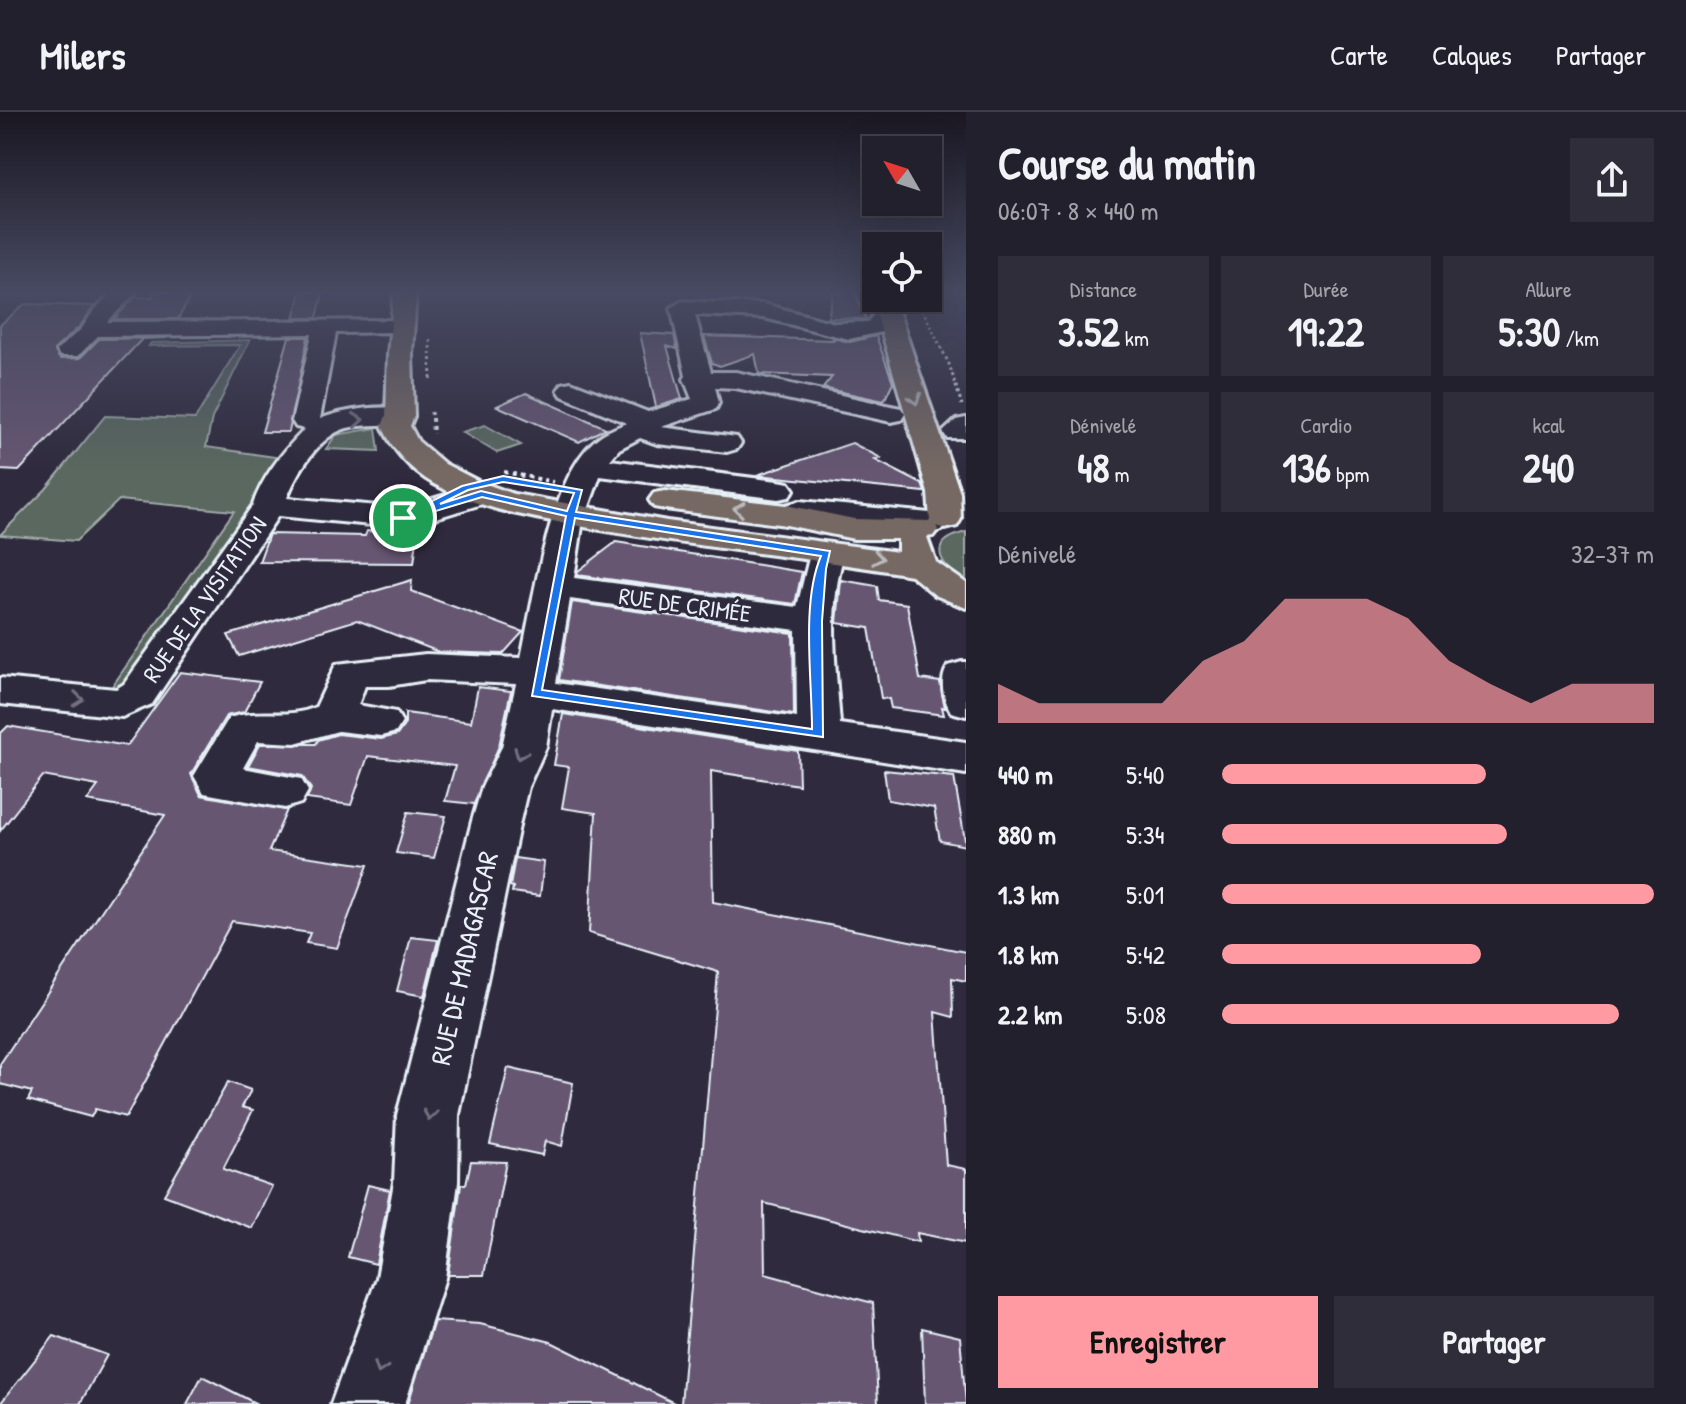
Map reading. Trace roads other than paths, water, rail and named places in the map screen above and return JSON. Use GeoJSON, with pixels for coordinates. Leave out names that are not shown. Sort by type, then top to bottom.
{"type":"FeatureCollection","features":[{"type":"Feature","properties":{"kind":"main road"},"geometry":{"type":"LineString","coordinates":[[401,352],[400,416],[396,426],[409,450],[433,470],[487,483],[782,502],[854,529],[940,522]]}},
{"type":"Feature","properties":{"kind":"main road"},"geometry":{"type":"LineString","coordinates":[[906,352],[944,493],[940,522],[913,540],[913,553],[921,567],[935,580],[966,597]]}},
{"type":"Feature","properties":{"kind":"main road"},"geometry":{"type":"LineString","coordinates":[[580,490],[827,554],[870,556],[921,567]]}},
{"type":"Feature","properties":{"kind":"street"},"geometry":{"type":"LineString","coordinates":[[306,421],[320,352]]}},
{"type":"Feature","properties":{"kind":"street"},"geometry":{"type":"LineString","coordinates":[[580,490],[609,443],[644,424],[706,403],[691,352]]}},
{"type":"Feature","properties":{"kind":"street"},"geometry":{"type":"LineString","coordinates":[[697,379],[736,380],[891,414]]}},
{"type":"Feature","properties":{"kind":"street"},"geometry":{"type":"LineString","coordinates":[[571,390],[644,424],[657,435],[727,443]]}},
{"type":"Feature","properties":{"kind":"street","name":"RUE DE LA VISITATION"},"geometry":{"type":"LineString","coordinates":[[0,691],[122,703],[138,694],[269,506],[272,493],[311,435],[333,422],[400,416]]}},
{"type":"Feature","properties":{"kind":"street","name":"RUE DE LA VISITATION"},"geometry":{"type":"LineString","coordinates":[[269,506],[403,518],[487,483]]}},
{"type":"Feature","properties":{"kind":"street","name":"RUE DE MADAGASCAR"},"geometry":{"type":"LineString","coordinates":[[368,1404],[411,1278],[426,1182],[428,1115],[496,821],[505,787],[524,747],[554,586],[580,490]]}},
{"type":"Feature","properties":{"kind":"street"},"geometry":{"type":"LineString","coordinates":[[819,734],[816,621],[820,569],[827,554]]}},
{"type":"Feature","properties":{"kind":"street","name":"RUE DE CRIMÉE"},"geometry":{"type":"LineString","coordinates":[[554,586],[816,621]]}},
{"type":"Feature","properties":{"kind":"street"},"geometry":{"type":"LineString","coordinates":[[333,716],[350,673],[389,673],[426,667],[538,683],[966,758]]}},
{"type":"Feature","properties":{"kind":"street"},"geometry":{"type":"LineString","coordinates":[[966,675],[962,675],[966,702]]}},
{"type":"Feature","properties":{"kind":"street"},"geometry":{"type":"LineString","coordinates":[[285,791],[220,781],[216,776],[244,728],[252,725],[291,729],[312,726],[333,716],[381,722]]}}]}
